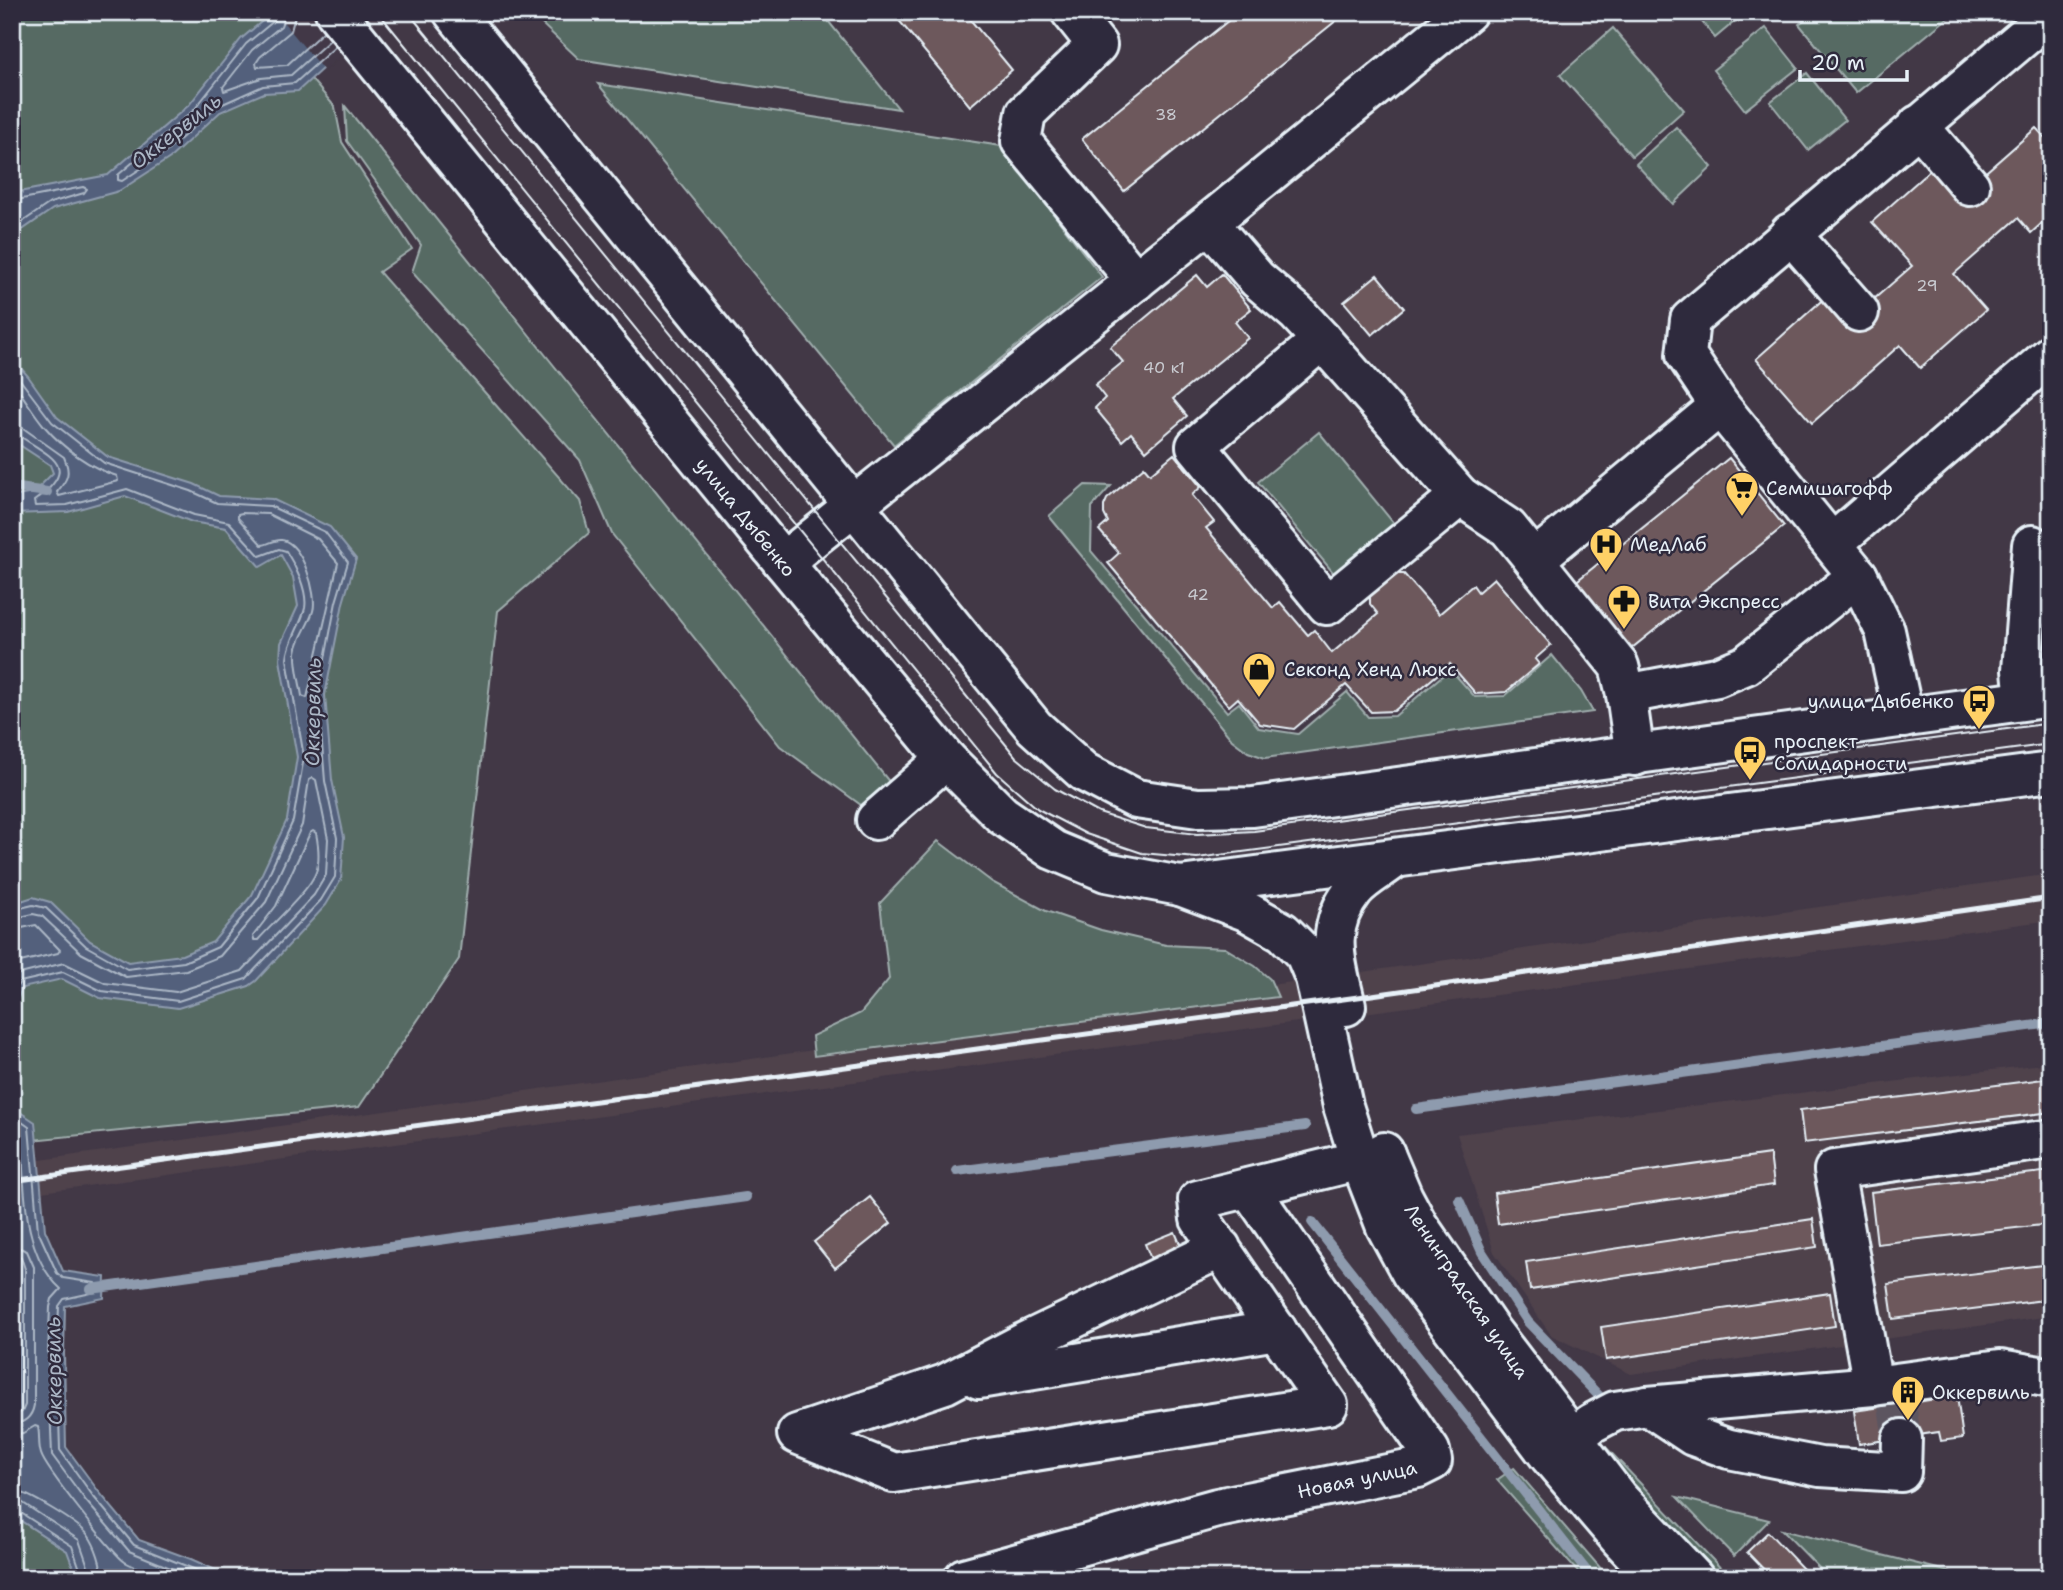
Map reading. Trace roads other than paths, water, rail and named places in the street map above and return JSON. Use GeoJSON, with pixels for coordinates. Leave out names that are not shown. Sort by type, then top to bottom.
{"type":"FeatureCollection","features":[{"type":"Feature","properties":{"kind":"main road","name":"улица Дыбенко"},"geometry":{"type":"LineString","coordinates":[[335,12],[946,758],[1002,815],[1053,850],[1106,872],[1180,886]]}},
{"type":"Feature","properties":{"kind":"main road"},"geometry":{"type":"LineString","coordinates":[[453,12],[1034,727],[1084,772],[1136,799],[1198,808],[1252,807],[2038,699],[2022,670],[2032,545]]}},
{"type":"Feature","properties":{"kind":"main road"},"geometry":{"type":"LineString","coordinates":[[1071,12],[1097,45],[1026,113],[1021,141],[1136,281]]}},
{"type":"Feature","properties":{"kind":"main road"},"geometry":{"type":"LineString","coordinates":[[783,562],[1209,223],[1467,12]]}},
{"type":"Feature","properties":{"kind":"main road"},"geometry":{"type":"LineString","coordinates":[[1904,718],[1885,631],[1858,576],[1720,406],[1686,355],[1690,320],[2051,14]]}},
{"type":"Feature","properties":{"kind":"main road"},"geometry":{"type":"LineString","coordinates":[[1918,125],[1970,186]]}},
{"type":"Feature","properties":{"kind":"main road"},"geometry":{"type":"LineString","coordinates":[[1209,223],[1257,279],[1297,313],[1322,340],[1460,496],[1508,528],[1619,666],[1635,756]]}},
{"type":"Feature","properties":{"kind":"main road"},"geometry":{"type":"LineString","coordinates":[[1790,233],[1859,312]]}},
{"type":"Feature","properties":{"kind":"main road"},"geometry":{"type":"LineString","coordinates":[[1322,340],[1196,446],[1327,605],[1460,496]]}},
{"type":"Feature","properties":{"kind":"main road"},"geometry":{"type":"LineString","coordinates":[[1833,543],[2051,355]]}},
{"type":"Feature","properties":{"kind":"main road"},"geometry":{"type":"LineString","coordinates":[[1534,560],[1720,406]]}},
{"type":"Feature","properties":{"kind":"main road"},"geometry":{"type":"LineString","coordinates":[[1626,694],[1717,677],[1746,666],[1858,576]]}},
{"type":"Feature","properties":{"kind":"main road"},"geometry":{"type":"LineString","coordinates":[[876,820],[946,758]]}},
{"type":"Feature","properties":{"kind":"main road"},"geometry":{"type":"LineString","coordinates":[[1180,886],[2051,772]]}},
{"type":"Feature","properties":{"kind":"main road","name":"Ленинградская улица"},"geometry":{"type":"LineString","coordinates":[[1394,859],[1355,888],[1335,921],[1320,955],[1368,1102],[1372,1157],[1386,1227],[1410,1273],[1561,1448],[1620,1539],[1657,1578]]}},
{"type":"Feature","properties":{"kind":"main road"},"geometry":{"type":"LineString","coordinates":[[1180,886],[1246,911],[1320,955]]}},
{"type":"Feature","properties":{"kind":"main road"},"geometry":{"type":"LineString","coordinates":[[1648,1406],[1693,1436],[1729,1449],[1820,1467],[1901,1472],[1891,1404],[1834,1170],[2051,1139]]}},
{"type":"Feature","properties":{"kind":"main road"},"geometry":{"type":"LineString","coordinates":[[1220,1248],[1025,1342],[945,1384],[797,1434],[894,1474],[1328,1405],[1277,1330],[1200,1219],[1198,1200],[1372,1157]]}},
{"type":"Feature","properties":{"kind":"main road","name":"Новая улица"},"geometry":{"type":"LineString","coordinates":[[964,1578],[1217,1508],[1418,1468],[1432,1461],[1430,1451],[1249,1188]]}},
{"type":"Feature","properties":{"kind":"main road"},"geometry":{"type":"LineString","coordinates":[[945,1384],[1277,1330]]}},
{"type":"Feature","properties":{"kind":"main road"},"geometry":{"type":"LineString","coordinates":[[1561,1448],[1592,1423],[1615,1411],[1648,1406],[1891,1404],[2000,1369],[2051,1378]]}},
{"type":"Feature","properties":{"kind":"main road","name":"Ленинградская улица"},"geometry":{"type":"LineString","coordinates":[[1561,1448],[1618,1498],[1694,1578]]}},
{"type":"Feature","properties":{"kind":"water"},"geometry":{"type":"Polygon","coordinates":[[[273,12],[384,12],[298,91],[264,93],[220,112],[170,158],[119,191],[53,209],[12,237],[12,195],[108,175],[189,105],[241,39],[273,12]]]}},
{"type":"Feature","properties":{"kind":"water"},"geometry":{"type":"Polygon","coordinates":[[[12,358],[57,417],[108,457],[194,484],[219,496],[272,499],[330,527],[356,559],[343,603],[325,695],[332,780],[344,837],[341,880],[326,905],[249,986],[178,1008],[100,998],[62,979],[22,988],[12,1013],[12,904],[33,897],[50,902],[90,941],[128,962],[182,955],[213,942],[252,895],[287,820],[297,757],[280,660],[281,643],[298,606],[293,577],[281,555],[260,567],[226,528],[192,522],[125,496],[68,512],[12,514],[12,497],[33,493],[53,473],[50,465],[12,440],[12,358]]]}},
{"type":"Feature","properties":{"kind":"water"},"geometry":{"type":"Polygon","coordinates":[[[12,1100],[14,1108],[35,1122],[45,1230],[63,1271],[105,1277],[104,1298],[65,1306],[66,1447],[139,1540],[233,1578],[77,1578],[67,1551],[12,1515],[12,1410],[18,1405],[18,1270],[12,1252],[12,1100]]]}},
{"type":"Feature","properties":{"kind":"waterway"},"geometry":{"type":"LineString","coordinates":[[12,487],[47,492]]}},
{"type":"Feature","properties":{"kind":"waterway"},"geometry":{"type":"LineString","coordinates":[[1416,1109],[2051,1023]]}},
{"type":"Feature","properties":{"kind":"waterway"},"geometry":{"type":"LineString","coordinates":[[957,1171],[1305,1126]]}},
{"type":"Feature","properties":{"kind":"waterway"},"geometry":{"type":"LineString","coordinates":[[91,1289],[746,1197]]}},
{"type":"Feature","properties":{"kind":"waterway"},"geometry":{"type":"LineString","coordinates":[[1459,1200],[1482,1252],[1528,1322],[1601,1398]]}},
{"type":"Feature","properties":{"kind":"waterway"},"geometry":{"type":"LineString","coordinates":[[1312,1222],[1592,1578]]}},
{"type":"Feature","properties":{"kind":"tunnel"},"geometry":{"type":"LineString","coordinates":[[1897,1405],[1902,1439]]}},
{"type":"Feature","properties":{"kind":"tram line"},"geometry":{"type":"LineString","coordinates":[[378,12],[997,773],[1038,809],[1086,834],[1142,853],[1197,858],[2051,744]]}},
{"type":"Feature","properties":{"kind":"tram line"},"geometry":{"type":"LineString","coordinates":[[408,12],[1016,757],[1055,789],[1099,813],[1146,828],[1197,834],[1254,831],[2051,723]]}},
{"type":"Feature","properties":{"kind":"railway"},"geometry":{"type":"LineString","coordinates":[[12,1181],[1358,997],[2051,898]]}},
{"type":"Feature","properties":{"kind":"place","name":"Семишагофф"},"geometry":{"type":"Point","coordinates":[1742,518]}},
{"type":"Feature","properties":{"kind":"place","name":"МедЛаб"},"geometry":{"type":"Point","coordinates":[1606,574]}},
{"type":"Feature","properties":{"kind":"place","name":"Вита Экспресс"},"geometry":{"type":"Point","coordinates":[1624,631]}},
{"type":"Feature","properties":{"kind":"place","name":"Секонд Хенд Люкс"},"geometry":{"type":"Point","coordinates":[1259,699]}},
{"type":"Feature","properties":{"kind":"place","name":"улица Дыбенко"},"geometry":{"type":"Point","coordinates":[1979,731]}},
{"type":"Feature","properties":{"kind":"place","name":"проспект Солидарности"},"geometry":{"type":"Point","coordinates":[1750,782]}},
{"type":"Feature","properties":{"kind":"place","name":"Оккервиль"},"geometry":{"type":"Point","coordinates":[1908,1422]}}]}
